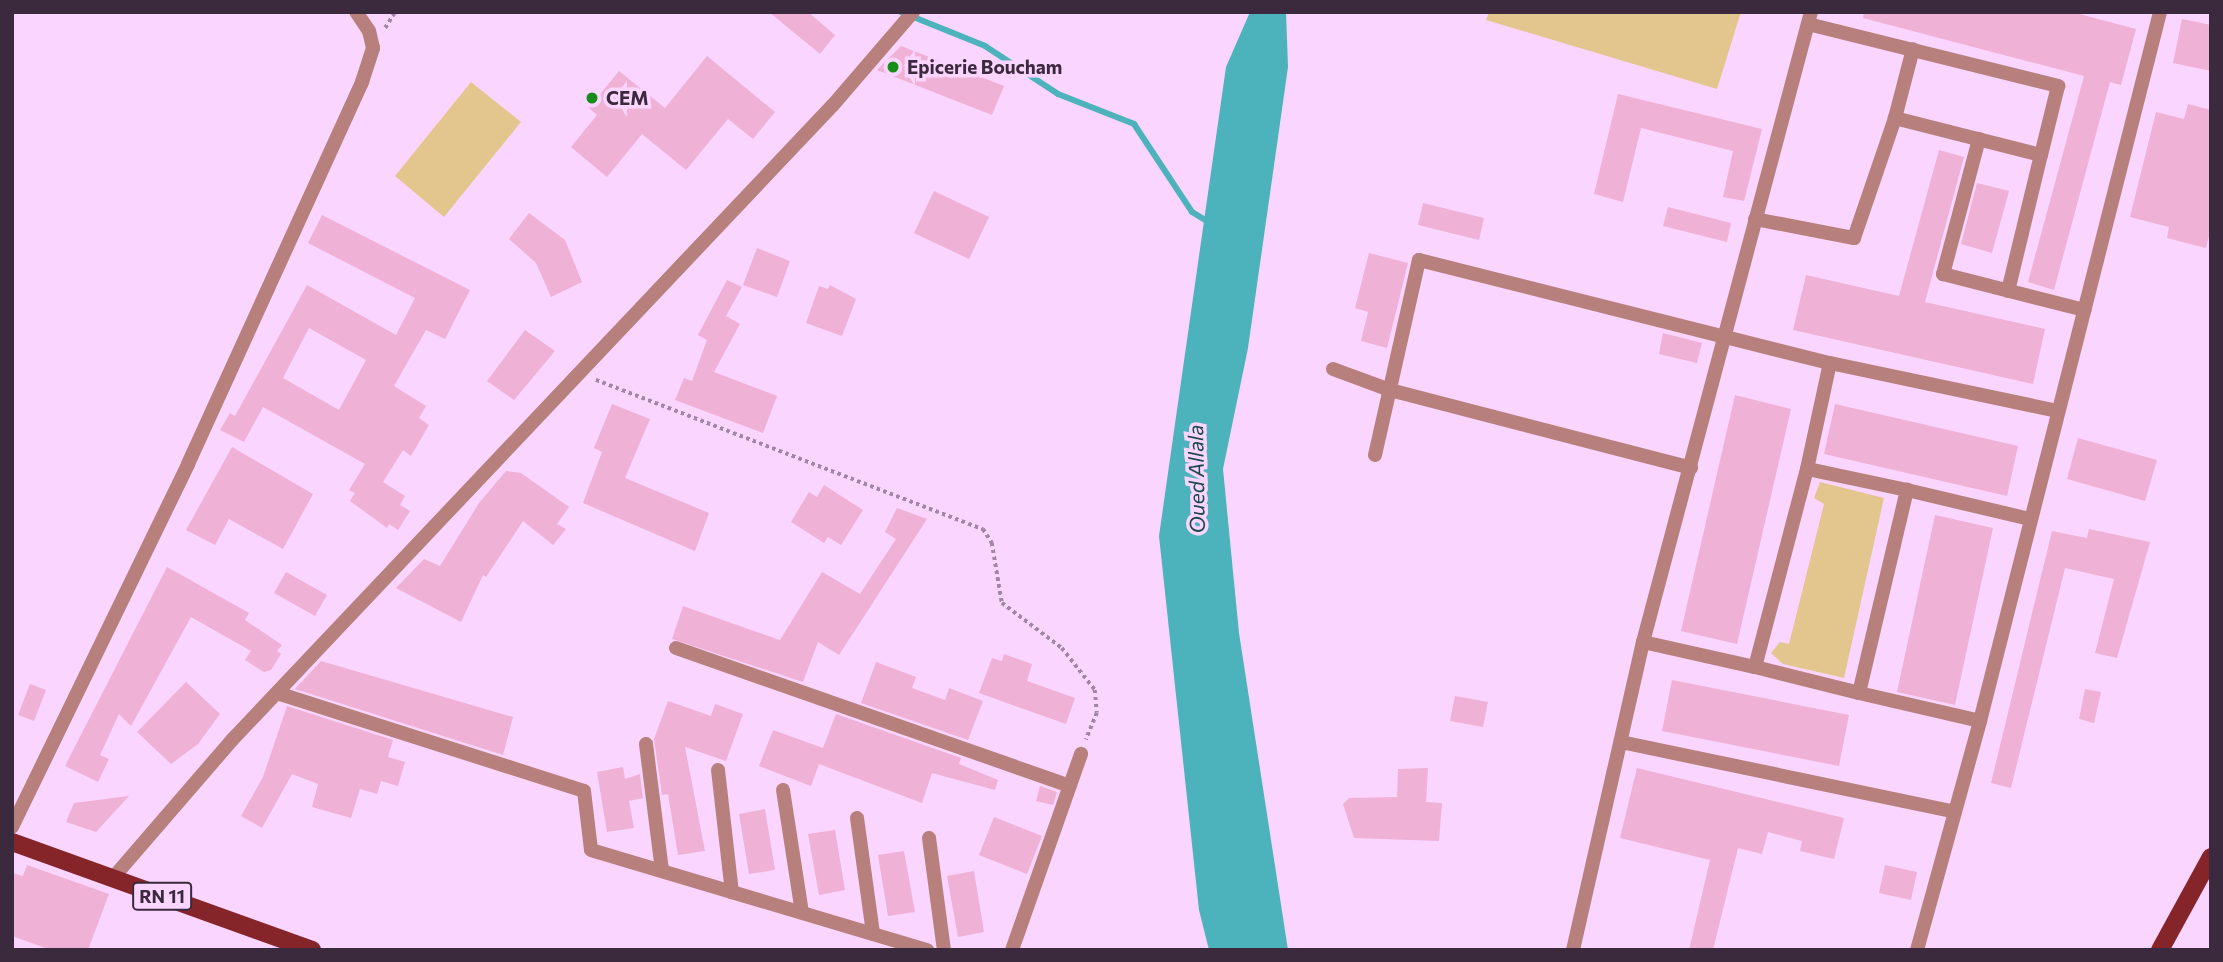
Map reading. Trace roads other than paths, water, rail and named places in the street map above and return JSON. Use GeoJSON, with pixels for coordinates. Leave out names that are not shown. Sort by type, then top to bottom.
{"type":"FeatureCollection","features":[{"type":"Feature","properties":{"kind":"main road","name":"RN 11"},"geometry":{"type":"LineString","coordinates":[[12,842],[312,950]]}},
{"type":"Feature","properties":{"kind":"main road"},"geometry":{"type":"LineString","coordinates":[[2160,950],[2211,857]]}},
{"type":"Feature","properties":{"kind":"street"},"geometry":{"type":"LineString","coordinates":[[12,827],[193,451],[362,82],[373,48],[369,31],[356,12]]}},
{"type":"Feature","properties":{"kind":"street"},"geometry":{"type":"LineString","coordinates":[[113,879],[276,693],[913,12]]}},
{"type":"Feature","properties":{"kind":"street"},"geometry":{"type":"LineString","coordinates":[[1917,950],[1980,721],[2160,12]]}},
{"type":"Feature","properties":{"kind":"street"},"geometry":{"type":"LineString","coordinates":[[1573,950],[1643,642],[1810,18],[1913,49],[2059,86],[2008,290]]}},
{"type":"Feature","properties":{"kind":"street"},"geometry":{"type":"LineString","coordinates":[[1755,219],[1854,238],[1895,118],[1913,49]]}},
{"type":"Feature","properties":{"kind":"street"},"geometry":{"type":"LineString","coordinates":[[1895,118],[2041,155]]}},
{"type":"Feature","properties":{"kind":"street"},"geometry":{"type":"LineString","coordinates":[[1979,139],[1942,274],[2084,310]]}},
{"type":"Feature","properties":{"kind":"street"},"geometry":{"type":"LineString","coordinates":[[1375,455],[1419,260],[1724,333],[1830,363],[2058,411]]}},
{"type":"Feature","properties":{"kind":"street"},"geometry":{"type":"LineString","coordinates":[[1755,667],[1807,469],[1830,363]]}},
{"type":"Feature","properties":{"kind":"street"},"geometry":{"type":"LineString","coordinates":[[1333,369],[1390,390],[1691,468]]}},
{"type":"Feature","properties":{"kind":"street"},"geometry":{"type":"LineString","coordinates":[[1807,469],[2030,519]]}},
{"type":"Feature","properties":{"kind":"street"},"geometry":{"type":"LineString","coordinates":[[1859,693],[1907,490]]}},
{"type":"Feature","properties":{"kind":"street"},"geometry":{"type":"LineString","coordinates":[[1643,642],[1980,721]]}},
{"type":"Feature","properties":{"kind":"street"},"geometry":{"type":"LineString","coordinates":[[676,648],[1069,786]]}},
{"type":"Feature","properties":{"kind":"street"},"geometry":{"type":"LineString","coordinates":[[276,693],[583,791],[591,850],[927,950]]}},
{"type":"Feature","properties":{"kind":"street"},"geometry":{"type":"LineString","coordinates":[[1621,742],[1955,812]]}},
{"type":"Feature","properties":{"kind":"street"},"geometry":{"type":"LineString","coordinates":[[646,744],[662,871]]}},
{"type":"Feature","properties":{"kind":"street"},"geometry":{"type":"LineString","coordinates":[[1012,950],[1080,754]]}},
{"type":"Feature","properties":{"kind":"street"},"geometry":{"type":"LineString","coordinates":[[718,770],[732,892]]}},
{"type":"Feature","properties":{"kind":"street"},"geometry":{"type":"LineString","coordinates":[[783,790],[802,913]]}},
{"type":"Feature","properties":{"kind":"street"},"geometry":{"type":"LineString","coordinates":[[857,818],[873,934]]}},
{"type":"Feature","properties":{"kind":"street"},"geometry":{"type":"LineString","coordinates":[[929,838],[944,950]]}},
{"type":"Feature","properties":{"kind":"water","name":"Oued Allala"},"geometry":{"type":"Polygon","coordinates":[[[1250,12],[1286,12],[1288,67],[1248,348],[1223,469],[1239,633],[1288,950],[1209,950],[1199,910],[1159,536],[1226,67],[1250,12]]]}},
{"type":"Feature","properties":{"kind":"waterway"},"geometry":{"type":"LineString","coordinates":[[901,12],[985,46],[1058,94],[1134,124],[1192,212],[1210,223]]}},
{"type":"Feature","properties":{"kind":"place","name":"Epicerie Boucham"},"geometry":{"type":"Point","coordinates":[893,67]}},
{"type":"Feature","properties":{"kind":"place","name":"CEM"},"geometry":{"type":"Point","coordinates":[592,98]}}]}
